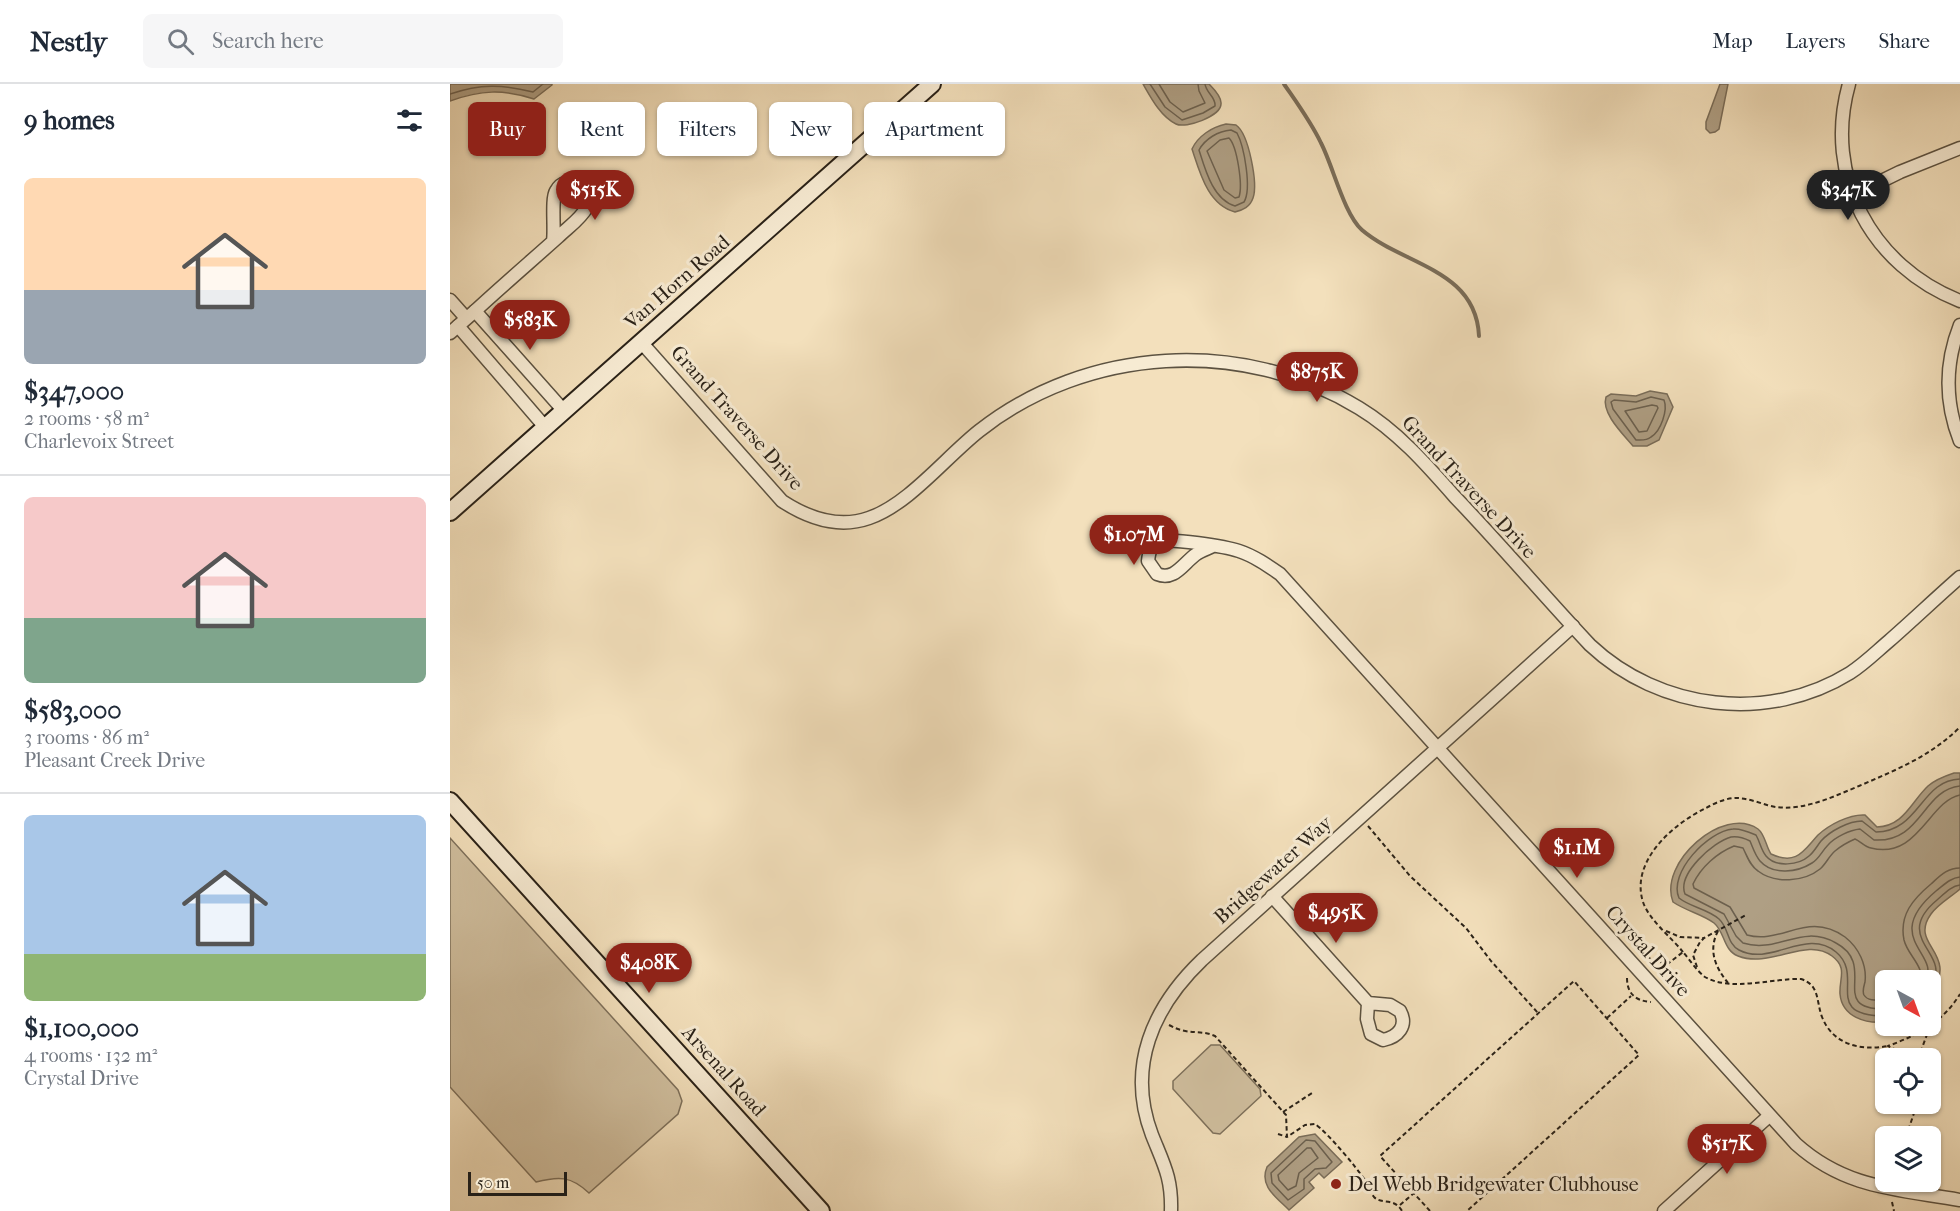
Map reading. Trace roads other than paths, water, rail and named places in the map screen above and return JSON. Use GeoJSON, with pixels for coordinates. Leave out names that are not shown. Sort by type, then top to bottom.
{"type":"FeatureCollection","features":[{"type":"Feature","properties":{"kind":"street","name":"Van Horn Road"},"geometry":{"type":"LineString","coordinates":[[450,512],[932,84]]}},
{"type":"Feature","properties":{"kind":"street"},"geometry":{"type":"LineString","coordinates":[[1849,84],[1843,111],[1841,137],[1844,163],[1853,195],[1867,226],[1902,267],[1926,285],[1960,301]]}},
{"type":"Feature","properties":{"kind":"street"},"geometry":{"type":"LineString","coordinates":[[1853,195],[1900,172],[1960,148]]}},
{"type":"Feature","properties":{"kind":"street"},"geometry":{"type":"LineString","coordinates":[[462,322],[553,241],[582,214],[588,204],[589,193],[575,182],[569,181],[560,185],[555,192],[553,241]]}},
{"type":"Feature","properties":{"kind":"street"},"geometry":{"type":"LineString","coordinates":[[450,300],[462,322],[545,427]]}},
{"type":"Feature","properties":{"kind":"street"},"geometry":{"type":"LineString","coordinates":[[462,322],[564,411]]}},
{"type":"Feature","properties":{"kind":"street"},"geometry":{"type":"LineString","coordinates":[[1960,325],[1953,348],[1948,387],[1951,412],[1960,441]]}},
{"type":"Feature","properties":{"kind":"street","name":"Grand Traverse Drive"},"geometry":{"type":"LineString","coordinates":[[641,342],[782,501],[810,516],[831,522],[860,521],[890,509],[986,426],[1023,402],[1077,378],[1116,367],[1179,360],[1220,361],[1276,372],[1340,397],[1379,421],[1398,437],[1468,510],[1573,626],[1612,664],[1656,688],[1699,701],[1738,705],[1759,704],[1806,693],[1848,674],[1863,664],[1960,577]]}},
{"type":"Feature","properties":{"kind":"street","name":"Crystal Drive"},"geometry":{"type":"LineString","coordinates":[[1213,546],[1197,554],[1177,573],[1168,577],[1157,574],[1148,561],[1151,548],[1162,540],[1213,546],[1236,550],[1260,560],[1280,574],[1769,1116],[1810,1157],[1847,1178],[1960,1200]]}},
{"type":"Feature","properties":{"kind":"street","name":"Bridgewater Way"},"geometry":{"type":"LineString","coordinates":[[1171,1211],[1170,1184],[1163,1158],[1152,1135],[1143,1091],[1143,1071],[1147,1042],[1156,1017],[1181,980],[1573,626]]}},
{"type":"Feature","properties":{"kind":"street","name":"Arsenal Road"},"geometry":{"type":"LineString","coordinates":[[450,801],[821,1211]]}},
{"type":"Feature","properties":{"kind":"street"},"geometry":{"type":"LineString","coordinates":[[1272,896],[1368,1003]]}},
{"type":"Feature","properties":{"kind":"street"},"geometry":{"type":"LineString","coordinates":[[1664,1211],[1769,1116]]}},
{"type":"Feature","properties":{"kind":"water"},"geometry":{"type":"Polygon","coordinates":[[[450,84],[552,85],[534,99],[492,92],[450,101],[450,84]]]}},
{"type":"Feature","properties":{"kind":"water"},"geometry":{"type":"Polygon","coordinates":[[[1143,84],[1209,84],[1219,96],[1221,104],[1219,109],[1209,117],[1187,125],[1176,124],[1161,112],[1143,84]]]}},
{"type":"Feature","properties":{"kind":"water"},"geometry":{"type":"Polygon","coordinates":[[[1720,84],[1728,84],[1719,129],[1710,133],[1706,129],[1706,122],[1720,84]]]}},
{"type":"Feature","properties":{"kind":"water"},"geometry":{"type":"Polygon","coordinates":[[[1226,124],[1236,125],[1241,130],[1253,171],[1252,201],[1246,208],[1235,212],[1218,203],[1206,187],[1192,149],[1206,133],[1226,124]]]}},
{"type":"Feature","properties":{"kind":"water"},"geometry":{"type":"Polygon","coordinates":[[[1650,391],[1667,394],[1673,407],[1659,440],[1647,446],[1633,446],[1610,416],[1605,403],[1606,397],[1611,394],[1636,396],[1650,391]]]}},
{"type":"Feature","properties":{"kind":"water"},"geometry":{"type":"Polygon","coordinates":[[[1960,773],[1960,889],[1934,910],[1926,925],[1925,934],[1938,958],[1940,970],[1875,970],[1875,1022],[1856,1017],[1845,1008],[1840,994],[1842,973],[1840,965],[1832,956],[1811,949],[1763,959],[1738,956],[1729,950],[1714,923],[1673,902],[1671,887],[1675,871],[1684,855],[1712,831],[1728,825],[1744,824],[1760,831],[1771,854],[1787,858],[1794,857],[1804,851],[1823,831],[1846,818],[1865,815],[1877,827],[1894,822],[1901,818],[1922,792],[1937,780],[1960,773]]]}},
{"type":"Feature","properties":{"kind":"water"},"geometry":{"type":"Polygon","coordinates":[[[1315,1134],[1342,1162],[1324,1178],[1319,1173],[1309,1182],[1314,1188],[1289,1210],[1267,1186],[1265,1174],[1267,1167],[1299,1137],[1315,1134]]]}},
{"type":"Feature","properties":{"kind":"waterway"},"geometry":{"type":"LineString","coordinates":[[1284,84],[1317,135],[1344,202],[1356,223],[1379,242],[1435,271],[1451,282],[1465,296],[1475,314],[1479,336]]}},
{"type":"Feature","properties":{"kind":"place","name":"Del Webb Bridgewater Clubhouse"},"geometry":{"type":"Point","coordinates":[1336,1184]}}]}
